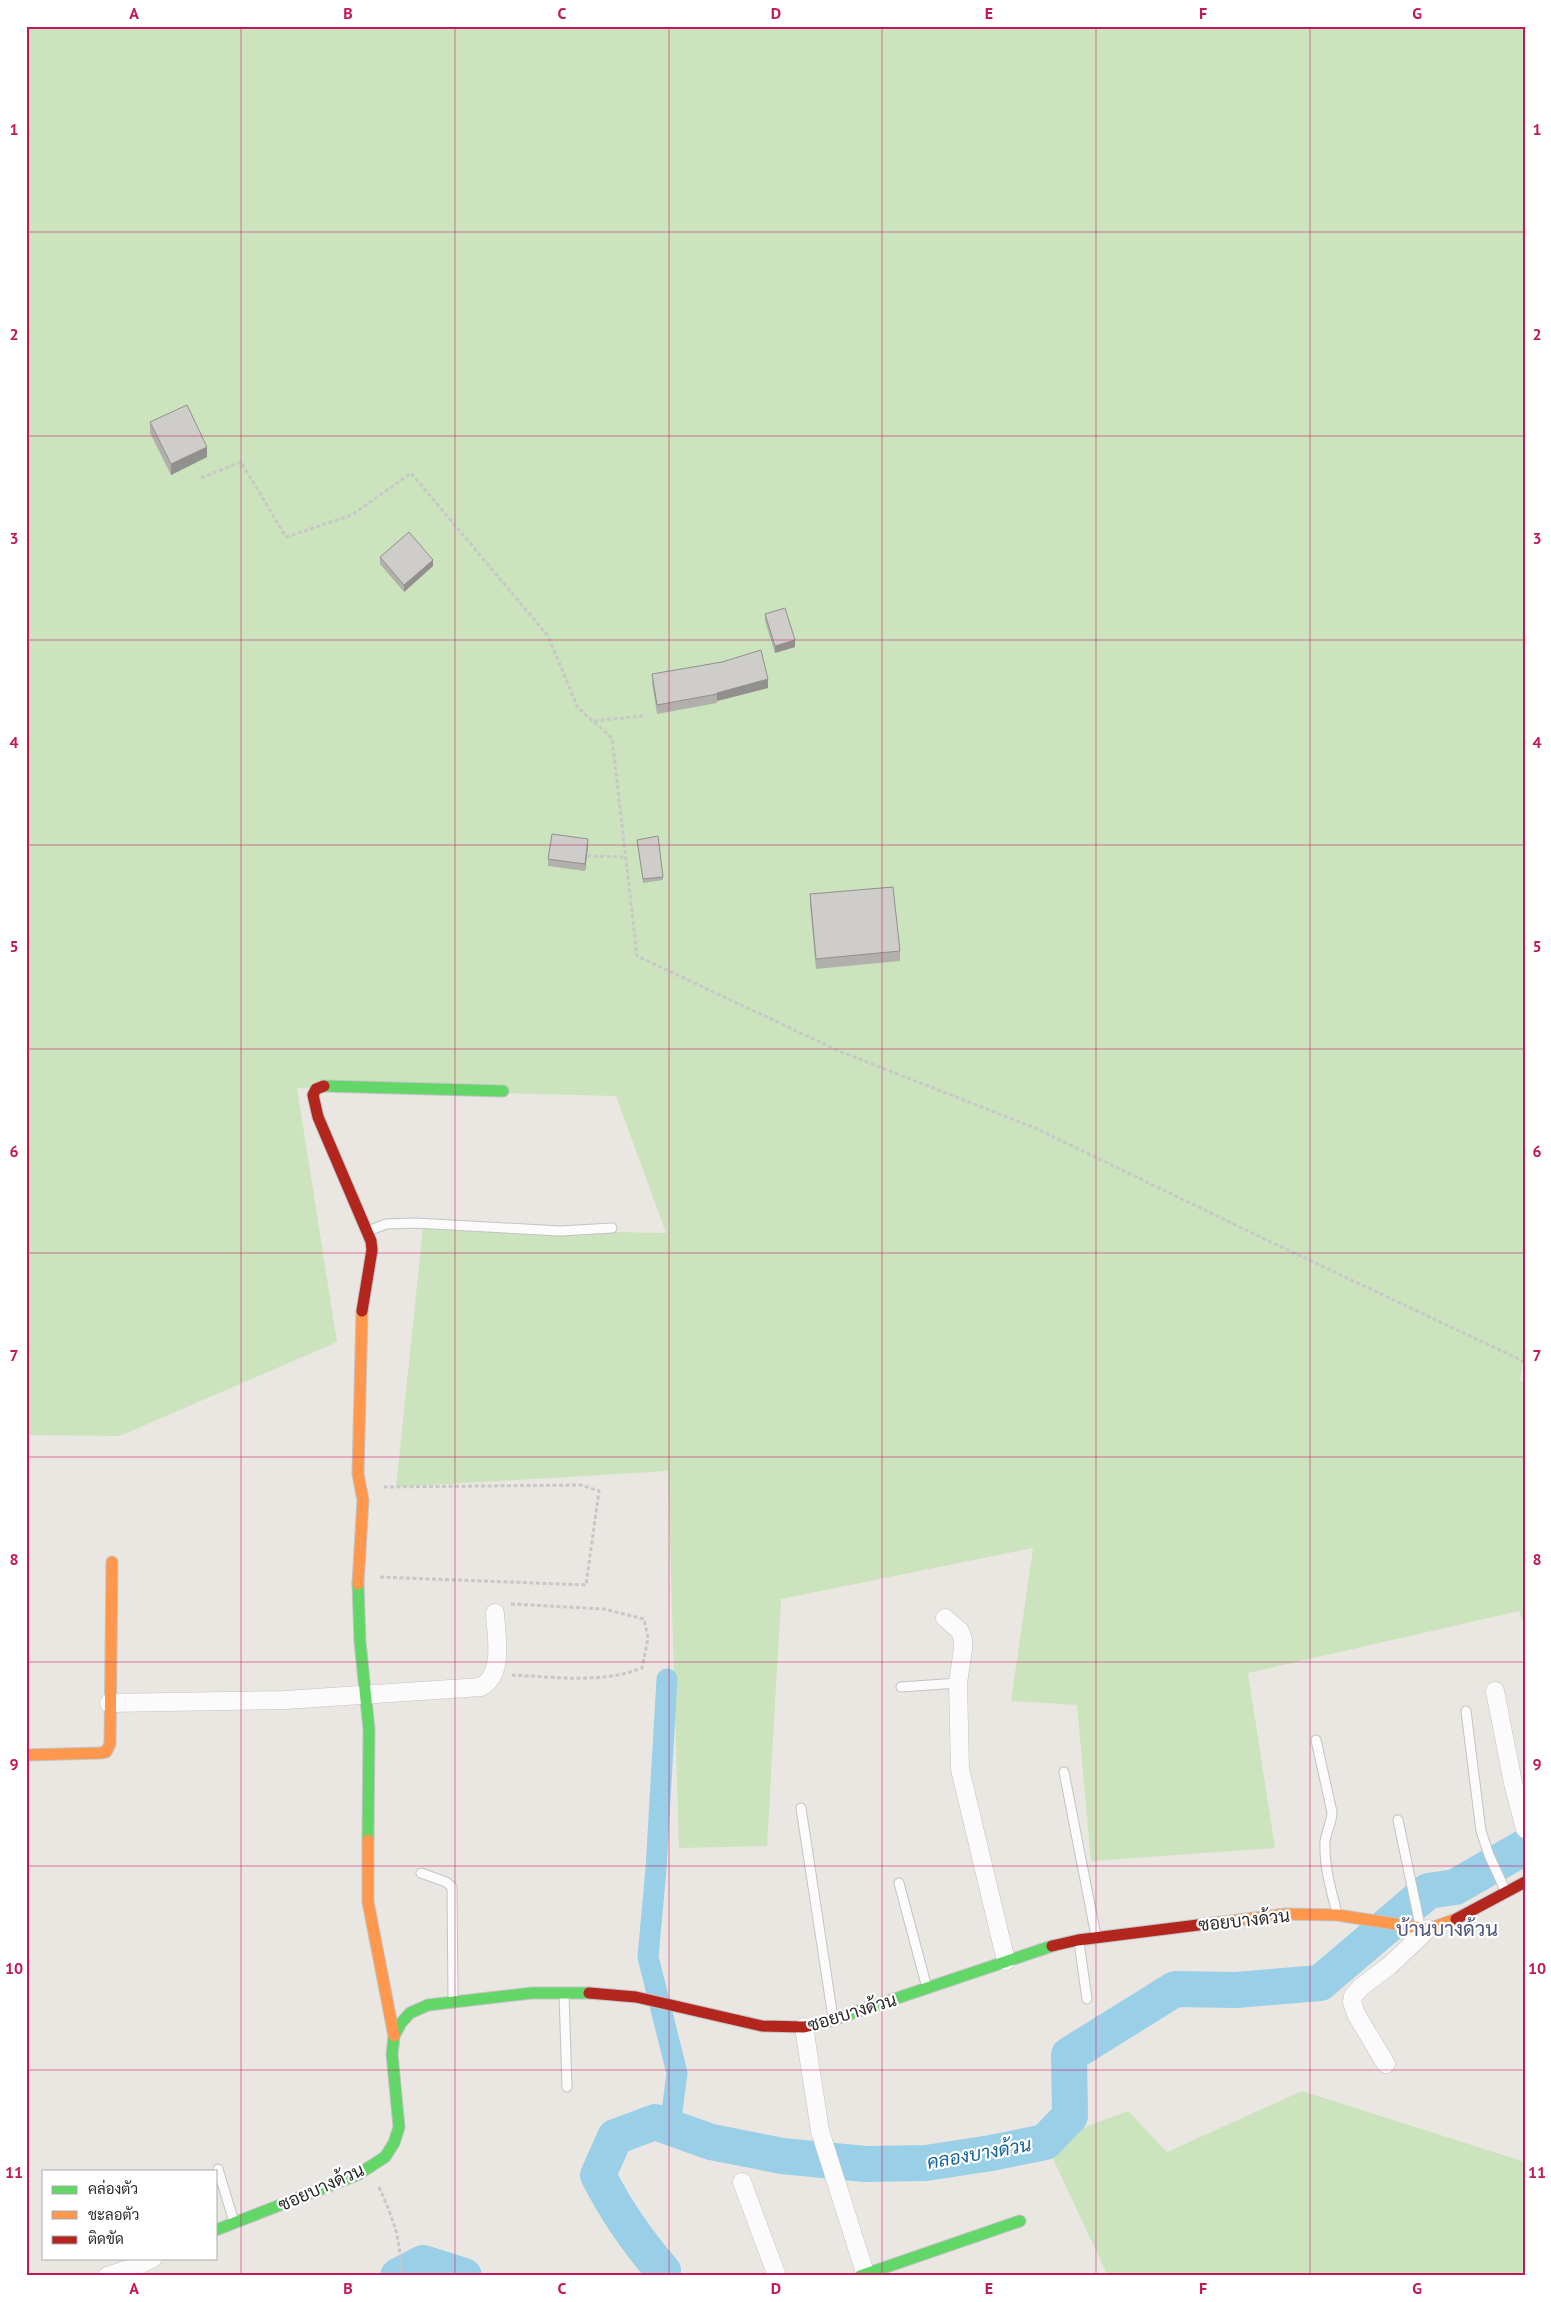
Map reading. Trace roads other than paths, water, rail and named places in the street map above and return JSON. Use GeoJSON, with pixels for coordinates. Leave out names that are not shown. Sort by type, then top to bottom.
{"type":"FeatureCollection","features":[{"type":"Feature","properties":{"kind":"street"},"geometry":{"type":"LineString","coordinates":[[394,2036],[368,1902],[369,1729],[360,1642],[358,1570],[363,1500],[358,1474],[362,1301],[372,1250],[368,1231],[318,1117],[313,1095],[316,1090],[326,1085],[504,1091]]}},
{"type":"Feature","properties":{"kind":"street"},"geometry":{"type":"LineString","coordinates":[[26,1755],[106,1752],[110,1744],[112,1562]]}},
{"type":"Feature","properties":{"kind":"street"},"geometry":{"type":"LineString","coordinates":[[109,1703],[285,1700],[481,1688],[487,1684],[494,1674],[497,1658],[496,1613]]}},
{"type":"Feature","properties":{"kind":"street"},"geometry":{"type":"LineString","coordinates":[[945,1618],[960,1631],[963,1640],[958,1683],[960,1769],[1006,1961]]}},
{"type":"Feature","properties":{"kind":"street"},"geometry":{"type":"LineString","coordinates":[[1496,1691],[1513,1783],[1525,1829]]}},
{"type":"Feature","properties":{"kind":"street","name":"ซอยบางด้วน"},"geometry":{"type":"LineString","coordinates":[[218,2229],[357,2175],[384,2157],[394,2142],[399,2127],[392,2054],[394,2036],[401,2023],[410,2013],[428,2005],[453,2000],[564,1992],[636,1997],[762,2026],[804,2027],[833,2020],[958,1979],[1036,1950],[1096,1936],[1286,1914],[1337,1915],[1420,1928],[1464,1916],[1525,1882]]}},
{"type":"Feature","properties":{"kind":"street"},"geometry":{"type":"LineString","coordinates":[[1386,2064],[1356,2014],[1352,2002],[1353,1996],[1389,1966],[1420,1928]]}},
{"type":"Feature","properties":{"kind":"street"},"geometry":{"type":"LineString","coordinates":[[804,2027],[811,2084],[824,2148],[864,2275],[1020,2221]]}},
{"type":"Feature","properties":{"kind":"street"},"geometry":{"type":"LineString","coordinates":[[742,2182],[777,2276]]}},
{"type":"Feature","properties":{"kind":"street"},"geometry":{"type":"LineString","coordinates":[[107,2276],[149,2260]]}},
{"type":"Feature","properties":{"kind":"lane"},"geometry":{"type":"LineString","coordinates":[[368,1231],[386,1224],[560,1231],[612,1228]]}},
{"type":"Feature","properties":{"kind":"lane"},"geometry":{"type":"LineString","coordinates":[[901,1687],[958,1683]]}},
{"type":"Feature","properties":{"kind":"lane"},"geometry":{"type":"LineString","coordinates":[[1466,1711],[1481,1831],[1489,1855],[1506,1892]]}},
{"type":"Feature","properties":{"kind":"lane"},"geometry":{"type":"LineString","coordinates":[[1316,1740],[1332,1812],[1331,1824],[1326,1833],[1324,1859],[1337,1915]]}},
{"type":"Feature","properties":{"kind":"lane"},"geometry":{"type":"LineString","coordinates":[[1064,1772],[1096,1936]]}},
{"type":"Feature","properties":{"kind":"lane"},"geometry":{"type":"LineString","coordinates":[[801,1808],[833,2020]]}},
{"type":"Feature","properties":{"kind":"lane"},"geometry":{"type":"LineString","coordinates":[[1398,1820],[1420,1928]]}},
{"type":"Feature","properties":{"kind":"lane"},"geometry":{"type":"LineString","coordinates":[[422,1873],[446,1882],[452,1887],[453,2000]]}},
{"type":"Feature","properties":{"kind":"lane"},"geometry":{"type":"LineString","coordinates":[[899,1883],[927,1988]]}},
{"type":"Feature","properties":{"kind":"lane"},"geometry":{"type":"LineString","coordinates":[[1078,1940],[1086,1999]]}},
{"type":"Feature","properties":{"kind":"lane"},"geometry":{"type":"LineString","coordinates":[[564,1992],[567,2087]]}},
{"type":"Feature","properties":{"kind":"lane"},"geometry":{"type":"LineString","coordinates":[[218,2170],[234,2222]]}},
{"type":"Feature","properties":{"kind":"waterway"},"geometry":{"type":"LineString","coordinates":[[667,1679],[656,1869],[648,1957],[677,2073],[670,2127]]}},
{"type":"Feature","properties":{"kind":"waterway","name":"คลองบางด้วน"},"geometry":{"type":"LineString","coordinates":[[662,2276],[663,2271],[628,2225],[598,2175],[615,2137],[655,2122],[711,2142],[782,2156],[865,2164],[926,2163],[1045,2142],[1070,2116],[1069,2055],[1175,1989],[1236,1990],[1320,1983],[1428,1891],[1455,1887],[1525,1847]]}},
{"type":"Feature","properties":{"kind":"waterway","name":"คลองบางด้วน"},"geometry":{"type":"LineString","coordinates":[[398,2276],[423,2263],[464,2276]]}},
{"type":"Feature","properties":{"kind":"district","name":"บ้านบางด้วน"},"geometry":{"type":"Point","coordinates":[1447,1929]}}]}
